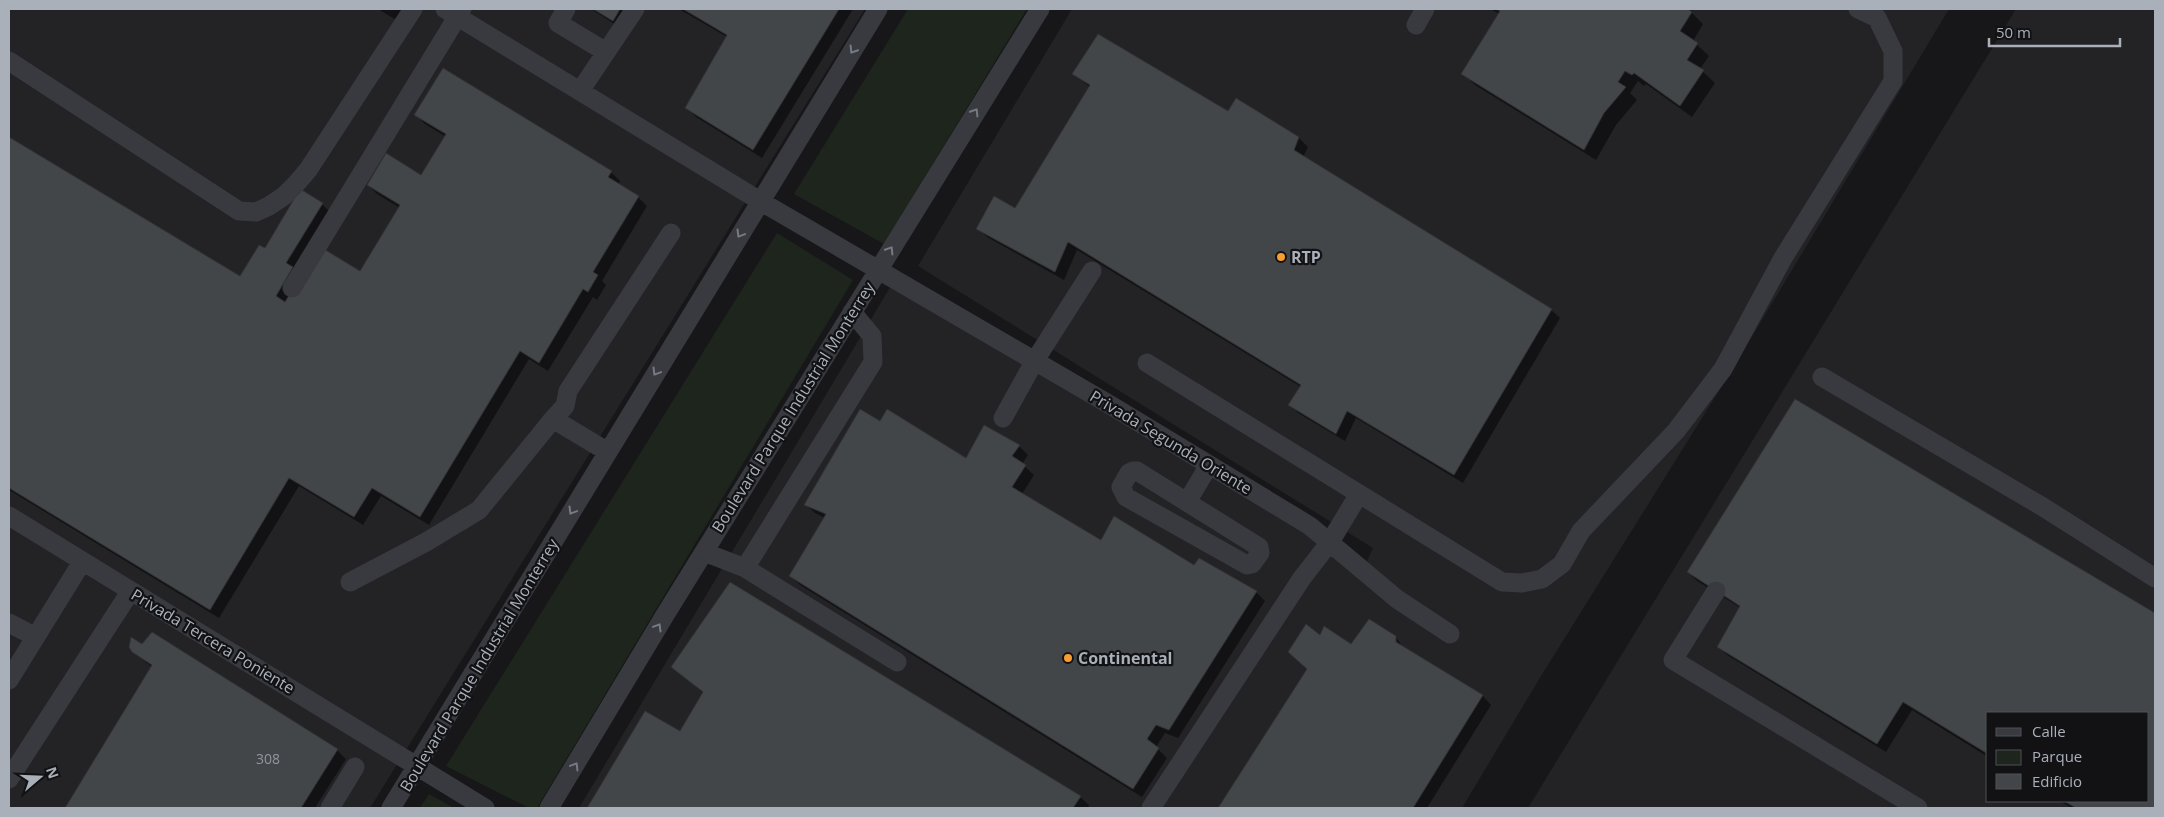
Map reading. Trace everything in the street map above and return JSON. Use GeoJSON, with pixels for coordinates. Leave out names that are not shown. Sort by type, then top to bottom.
{"type":"FeatureCollection","features":[{"type":"Feature","properties":{"kind":"street"},"geometry":{"type":"LineString","coordinates":[[9,60],[240,211],[256,212],[284,196],[308,170],[413,9]]}},
{"type":"Feature","properties":{"kind":"street"},"geometry":{"type":"LineString","coordinates":[[566,9],[558,23],[606,52]]}},
{"type":"Feature","properties":{"kind":"street"},"geometry":{"type":"LineString","coordinates":[[580,91],[635,9]]}},
{"type":"Feature","properties":{"kind":"street","name":"Boulevard Parque Industrial Monterrey"},"geometry":{"type":"LineString","coordinates":[[391,808],[878,9]]}},
{"type":"Feature","properties":{"kind":"street","name":"Boulevard Parque Industrial Monterrey"},"geometry":{"type":"LineString","coordinates":[[550,808],[704,552],[1040,9]]}},
{"type":"Feature","properties":{"kind":"street"},"geometry":{"type":"LineString","coordinates":[[1146,364],[1502,582],[1522,584],[1542,579],[1562,564],[1581,531],[1676,431],[1723,369],[1783,258],[1893,81],[1893,50],[1877,18],[1858,9]]}},
{"type":"Feature","properties":{"kind":"street"},"geometry":{"type":"LineString","coordinates":[[292,288],[455,11]]}},
{"type":"Feature","properties":{"kind":"street","name":"Privada Segunda Oriente"},"geometry":{"type":"LineString","coordinates":[[455,11],[580,91],[760,201],[1310,526],[1398,599],[1450,634]]}},
{"type":"Feature","properties":{"kind":"street"},"geometry":{"type":"LineString","coordinates":[[350,582],[426,542],[479,510],[565,406],[568,391],[671,234]]}},
{"type":"Feature","properties":{"kind":"street"},"geometry":{"type":"LineString","coordinates":[[1003,418],[1034,362],[1092,271]]}},
{"type":"Feature","properties":{"kind":"street"},"geometry":{"type":"LineString","coordinates":[[745,568],[873,362],[872,336],[852,312]]}},
{"type":"Feature","properties":{"kind":"street"},"geometry":{"type":"LineString","coordinates":[[1822,377],[2043,507],[2155,578]]}},
{"type":"Feature","properties":{"kind":"street"},"geometry":{"type":"LineString","coordinates":[[553,419],[608,452]]}},
{"type":"Feature","properties":{"kind":"street"},"geometry":{"type":"LineString","coordinates":[[1187,502],[1209,465]]}},
{"type":"Feature","properties":{"kind":"street"},"geometry":{"type":"LineString","coordinates":[[1137,471],[1187,502],[1259,546],[1260,553],[1252,564],[1245,564],[1126,497],[1121,487],[1129,473],[1137,471]]}},
{"type":"Feature","properties":{"kind":"street"},"geometry":{"type":"LineString","coordinates":[[1151,808],[1302,578],[1330,542],[1359,494]]}},
{"type":"Feature","properties":{"kind":"street","name":"Privada Tercera Poniente"},"geometry":{"type":"LineString","coordinates":[[9,516],[130,592],[418,765],[485,808]]}},
{"type":"Feature","properties":{"kind":"street"},"geometry":{"type":"LineString","coordinates":[[704,552],[745,568],[898,662]]}},
{"type":"Feature","properties":{"kind":"street"},"geometry":{"type":"LineString","coordinates":[[9,680],[82,562]]}},
{"type":"Feature","properties":{"kind":"street"},"geometry":{"type":"LineString","coordinates":[[1716,591],[1674,660],[1918,808]]}},
{"type":"Feature","properties":{"kind":"street"},"geometry":{"type":"LineString","coordinates":[[9,780],[130,592]]}},
{"type":"Feature","properties":{"kind":"street"},"geometry":{"type":"LineString","coordinates":[[9,623],[36,637]]}},
{"type":"Feature","properties":{"kind":"street"},"geometry":{"type":"LineString","coordinates":[[330,808],[355,767]]}},
{"type":"Feature","properties":{"kind":"shaded area"},"geometry":{"type":"Polygon","coordinates":[[[9,9],[865,9],[370,808],[9,808],[9,9]]]}},
{"type":"Feature","properties":{"kind":"shaded area"},"geometry":{"type":"Polygon","coordinates":[[[1072,9],[1949,9],[1727,378],[1541,676],[1462,808],[579,808],[892,284],[1364,568],[1373,548],[918,266],[1072,9]]]}},
{"type":"Feature","properties":{"kind":"shaded area"},"geometry":{"type":"Polygon","coordinates":[[[2016,9],[2155,9],[2155,808],[1528,808],[2016,9]]]}},
{"type":"Feature","properties":{"kind":"green space"},"geometry":{"type":"Polygon","coordinates":[[[908,9],[1027,9],[884,244],[794,194],[908,9]]]}},
{"type":"Feature","properties":{"kind":"green space"},"geometry":{"type":"Polygon","coordinates":[[[777,233],[853,280],[537,808],[529,808],[446,766],[777,233]]]}},
{"type":"Feature","properties":{"kind":"green space"},"geometry":{"type":"Polygon","coordinates":[[[429,794],[454,808],[420,808],[429,794]]]}},
{"type":"Feature","properties":{"kind":"building"},"geometry":{"type":"Polygon","coordinates":[[[593,9],[620,9],[613,21],[593,9]]]}},
{"type":"Feature","properties":{"kind":"building"},"geometry":{"type":"Polygon","coordinates":[[[683,9],[839,9],[753,150],[685,108],[727,35],[683,9]]]}},
{"type":"Feature","properties":{"kind":"building"},"geometry":{"type":"Polygon","coordinates":[[[1496,9],[1688,9],[1692,12],[1680,31],[1698,43],[1687,60],[1704,70],[1680,106],[1634,73],[1632,75],[1625,71],[1618,82],[1626,87],[1604,113],[1584,150],[1461,74],[1500,11],[1496,9]]]}},
{"type":"Feature","properties":{"kind":"building","name":"RTP"},"geometry":{"type":"Polygon","coordinates":[[[1098,34],[1228,111],[1236,98],[1299,137],[1294,150],[1552,309],[1454,475],[1347,411],[1336,434],[1288,405],[1301,385],[1068,242],[1055,272],[976,229],[994,196],[1015,208],[1090,85],[1072,74],[1098,34]]]}},
{"type":"Feature","properties":{"kind":"building"},"geometry":{"type":"Polygon","coordinates":[[[443,68],[612,171],[608,177],[639,196],[593,272],[598,275],[588,292],[583,289],[539,363],[520,351],[420,517],[372,488],[354,517],[289,478],[210,610],[9,488],[9,137],[240,276],[259,245],[265,248],[300,189],[323,203],[286,263],[293,267],[276,296],[285,302],[319,246],[360,271],[400,205],[367,185],[386,153],[421,175],[446,134],[414,115],[443,68]]]}},
{"type":"Feature","properties":{"kind":"building"},"geometry":{"type":"Polygon","coordinates":[[[1795,399],[2155,613],[2155,808],[2076,808],[2066,802],[2149,802],[2149,712],[1986,712],[1986,753],[1903,702],[1877,744],[1717,647],[1740,606],[1687,572],[1795,399]]]}},
{"type":"Feature","properties":{"kind":"building","name":"Continental"},"geometry":{"type":"Polygon","coordinates":[[[860,409],[880,421],[887,409],[966,458],[984,425],[1020,445],[1012,456],[1026,465],[1012,487],[1101,540],[1114,516],[1194,565],[1199,558],[1257,591],[1169,730],[1156,725],[1147,739],[1159,748],[1133,789],[789,576],[826,514],[804,505],[860,409]]]}},
{"type":"Feature","properties":{"kind":"building"},"geometry":{"type":"Polygon","coordinates":[[[730,582],[1081,796],[1073,808],[587,808],[645,711],[680,731],[703,692],[671,667],[730,582]]]}},
{"type":"Feature","properties":{"kind":"building"},"geometry":{"type":"Polygon","coordinates":[[[1369,619],[1396,636],[1396,642],[1483,695],[1413,808],[1218,808],[1307,669],[1288,652],[1306,624],[1320,635],[1324,626],[1351,644],[1369,619]]]}},
{"type":"Feature","properties":{"kind":"building"},"geometry":{"type":"Polygon","coordinates":[[[152,632],[338,749],[301,808],[65,808],[152,665],[132,652],[129,647],[131,637],[142,644],[152,632]]]}},
{"type":"Feature","properties":{"kind":"place","name":"RTP"},"geometry":{"type":"Point","coordinates":[1281,257]}},
{"type":"Feature","properties":{"kind":"place","name":"Continental"},"geometry":{"type":"Point","coordinates":[1068,658]}}]}
